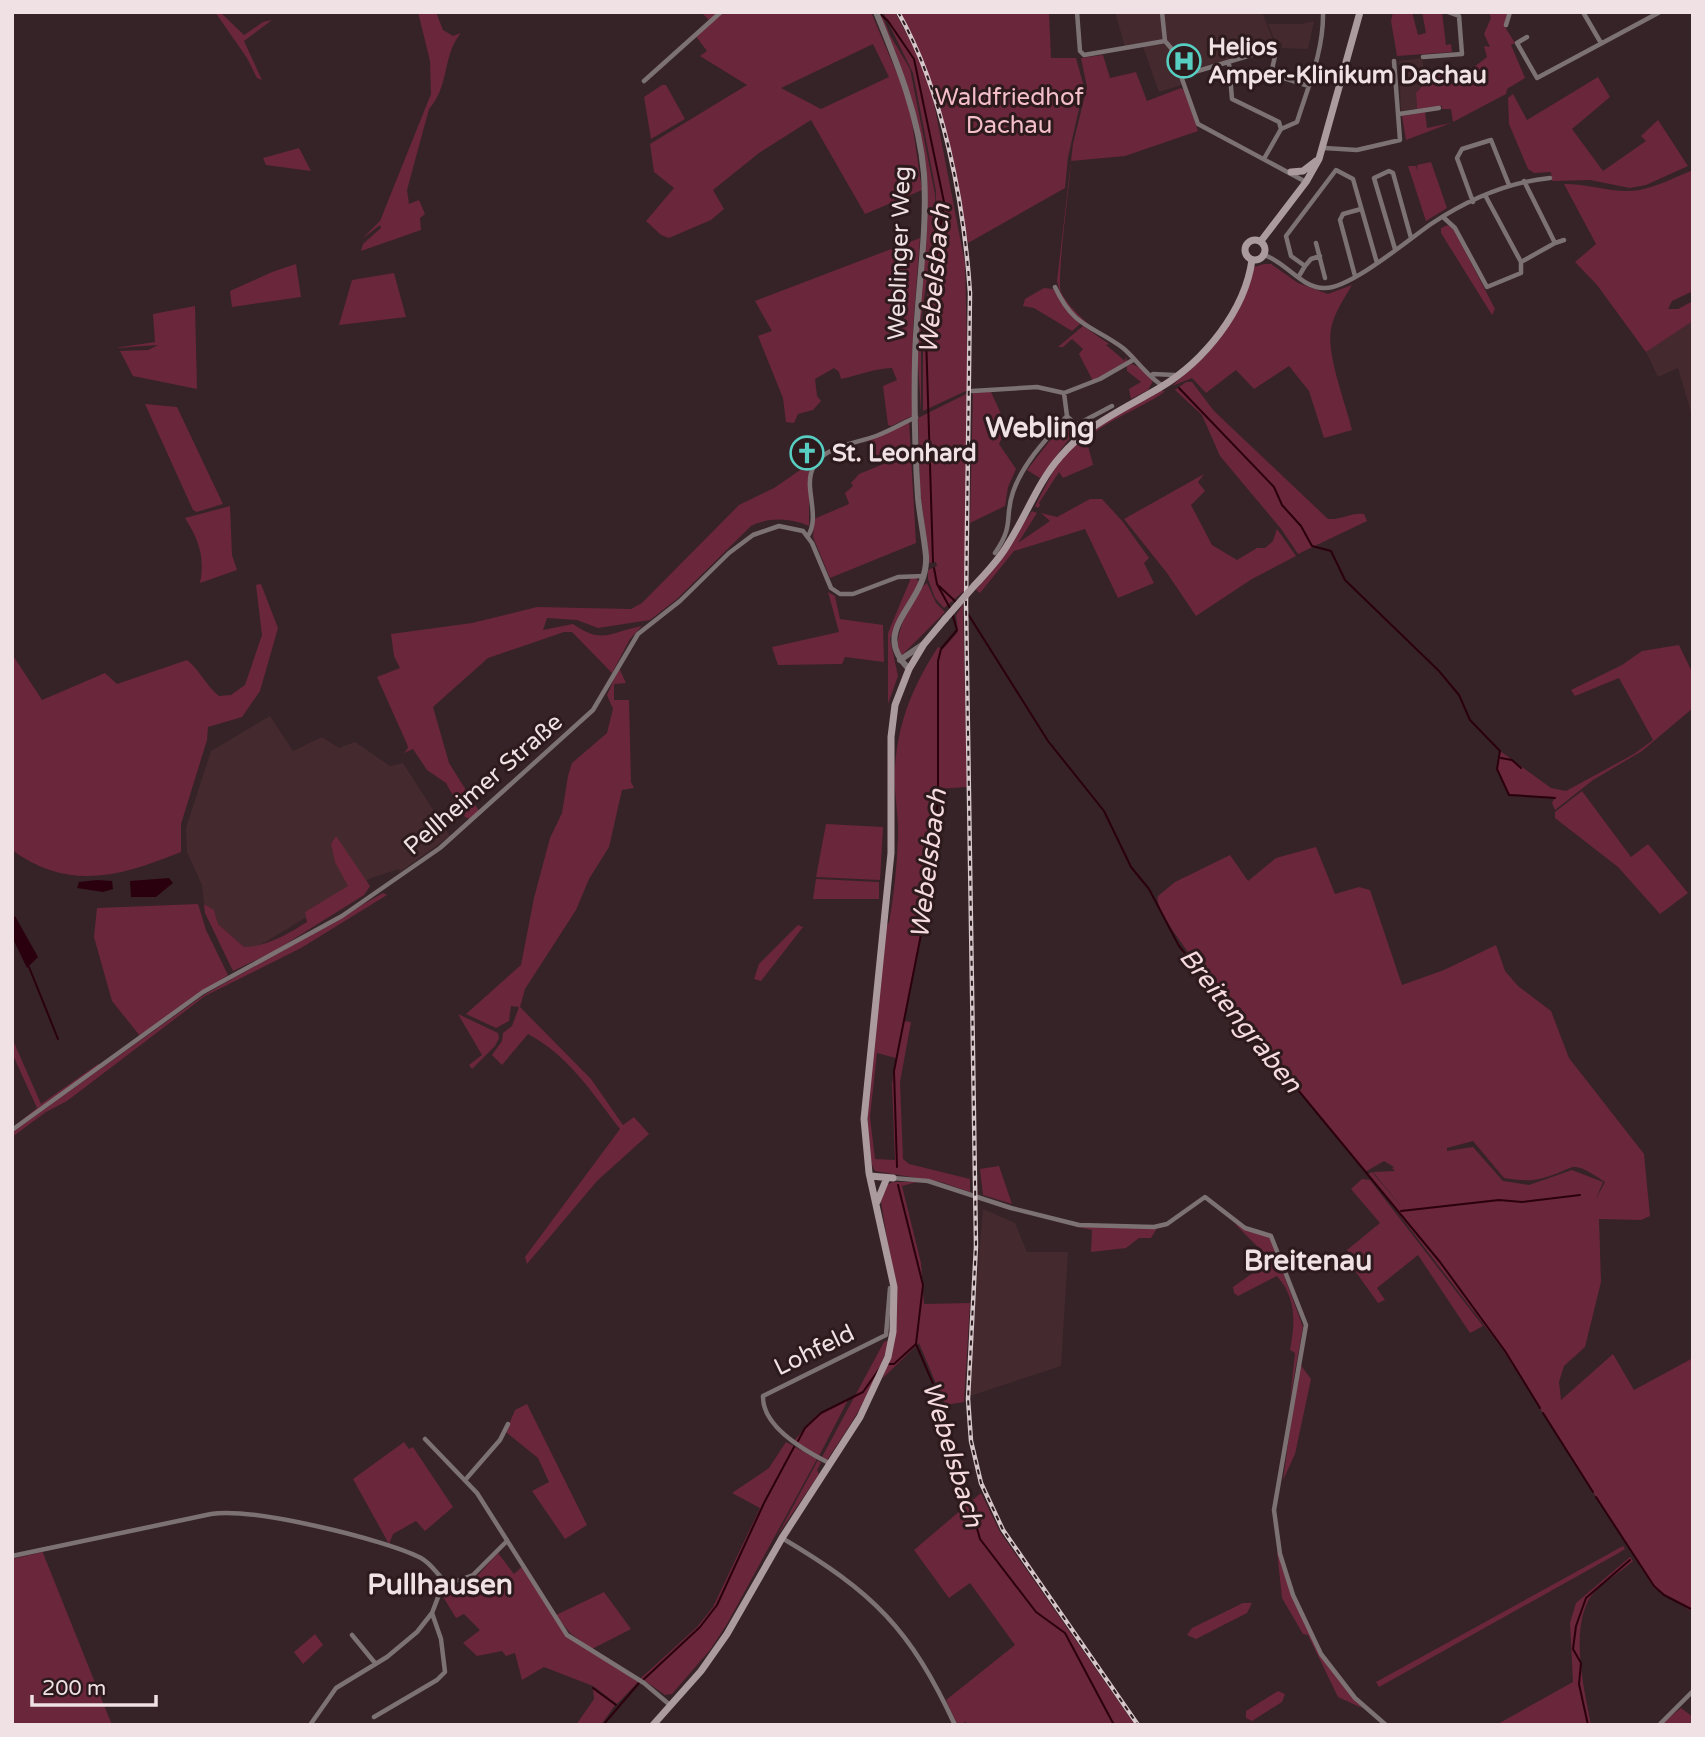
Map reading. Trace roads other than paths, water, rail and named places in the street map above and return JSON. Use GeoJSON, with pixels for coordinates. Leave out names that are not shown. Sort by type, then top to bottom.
{"type":"FeatureCollection","features":[{"type":"Feature","properties":{"kind":"main road"},"geometry":{"type":"LineString","coordinates":[[1261,241],[1306,181],[1324,148],[1360,12]]}},
{"type":"Feature","properties":{"kind":"main road"},"geometry":{"type":"LineString","coordinates":[[1292,172],[1303,171],[1319,159]]}},
{"type":"Feature","properties":{"kind":"main road"},"geometry":{"type":"LineString","coordinates":[[1254,239],[1261,241],[1266,249],[1264,255],[1252,260],[1246,255],[1246,245],[1254,239]]}},
{"type":"Feature","properties":{"kind":"main road"},"geometry":{"type":"LineString","coordinates":[[653,1725],[701,1671],[727,1634],[782,1538],[866,1406],[886,1364],[893,1332],[894,1287],[871,1179],[864,1095],[891,853],[891,733],[895,705],[909,669],[924,644],[996,556],[1042,481],[1073,443],[1106,417],[1163,386],[1198,358],[1229,318],[1241,296],[1252,260]]}},
{"type":"Feature","properties":{"kind":"main road"},"geometry":{"type":"LineString","coordinates":[[871,1179],[890,1179]]}},
{"type":"Feature","properties":{"kind":"main road"},"geometry":{"type":"LineString","coordinates":[[877,1207],[880,1189],[890,1179]]}},
{"type":"Feature","properties":{"kind":"street"},"geometry":{"type":"LineString","coordinates":[[644,81],[721,12]]}},
{"type":"Feature","properties":{"kind":"street"},"geometry":{"type":"LineString","coordinates":[[1077,12],[1082,54],[1165,41]]}},
{"type":"Feature","properties":{"kind":"street"},"geometry":{"type":"LineString","coordinates":[[1162,12],[1165,41],[1202,128],[1265,157],[1306,181]]}},
{"type":"Feature","properties":{"kind":"street"},"geometry":{"type":"LineString","coordinates":[[1265,157],[1281,129],[1297,122],[1324,29],[1323,12]]}},
{"type":"Feature","properties":{"kind":"street"},"geometry":{"type":"LineString","coordinates":[[1423,57],[1462,54],[1462,14],[1448,12]]}},
{"type":"Feature","properties":{"kind":"street"},"geometry":{"type":"LineString","coordinates":[[1506,24],[1510,12]]}},
{"type":"Feature","properties":{"kind":"street"},"geometry":{"type":"LineString","coordinates":[[1583,12],[1601,43]]}},
{"type":"Feature","properties":{"kind":"street"},"geometry":{"type":"LineString","coordinates":[[1527,37],[1517,43],[1537,78],[1658,13]]}},
{"type":"Feature","properties":{"kind":"street","name":"Weblinger Weg"},"geometry":{"type":"LineString","coordinates":[[877,15],[908,95],[923,173],[924,214],[915,361],[924,576]]}},
{"type":"Feature","properties":{"kind":"street"},"geometry":{"type":"LineString","coordinates":[[1181,76],[1272,51],[1275,56],[1271,74],[1309,86]]}},
{"type":"Feature","properties":{"kind":"street"},"geometry":{"type":"LineString","coordinates":[[1324,148],[1357,150],[1397,142],[1402,137],[1394,61]]}},
{"type":"Feature","properties":{"kind":"street"},"geometry":{"type":"LineString","coordinates":[[1229,64],[1232,99],[1279,122],[1281,129]]}},
{"type":"Feature","properties":{"kind":"street"},"geometry":{"type":"LineString","coordinates":[[1374,80],[1395,82]]}},
{"type":"Feature","properties":{"kind":"street"},"geometry":{"type":"LineString","coordinates":[[1399,114],[1439,108]]}},
{"type":"Feature","properties":{"kind":"street"},"geometry":{"type":"LineString","coordinates":[[1473,202],[1457,158],[1462,149],[1491,140],[1509,185]]}},
{"type":"Feature","properties":{"kind":"street"},"geometry":{"type":"LineString","coordinates":[[1306,266],[1292,256],[1286,236],[1333,172],[1340,172],[1353,179],[1377,262]]}},
{"type":"Feature","properties":{"kind":"street"},"geometry":{"type":"LineString","coordinates":[[1395,250],[1374,178],[1377,174],[1393,173],[1411,238]]}},
{"type":"Feature","properties":{"kind":"street"},"geometry":{"type":"LineString","coordinates":[[1264,255],[1326,288],[1355,276],[1443,217],[1485,195],[1524,181],[1550,178]]}},
{"type":"Feature","properties":{"kind":"street"},"geometry":{"type":"LineString","coordinates":[[1524,181],[1555,243]]}},
{"type":"Feature","properties":{"kind":"street"},"geometry":{"type":"LineString","coordinates":[[1443,217],[1455,228],[1487,287],[1521,273],[1521,262],[1485,195]]}},
{"type":"Feature","properties":{"kind":"street"},"geometry":{"type":"LineString","coordinates":[[1355,276],[1340,216],[1361,209]]}},
{"type":"Feature","properties":{"kind":"street"},"geometry":{"type":"LineString","coordinates":[[1521,262],[1564,240]]}},
{"type":"Feature","properties":{"kind":"street"},"geometry":{"type":"LineString","coordinates":[[1316,243],[1325,278]]}},
{"type":"Feature","properties":{"kind":"street"},"geometry":{"type":"LineString","coordinates":[[1299,276],[1311,259],[1320,256]]}},
{"type":"Feature","properties":{"kind":"street"},"geometry":{"type":"LineString","coordinates":[[1055,287],[1063,303],[1083,325],[1121,346],[1133,360],[1155,374],[1163,386]]}},
{"type":"Feature","properties":{"kind":"street"},"geometry":{"type":"LineString","coordinates":[[972,391],[1037,387],[1064,393],[1100,379],[1133,360]]}},
{"type":"Feature","properties":{"kind":"street"},"geometry":{"type":"LineString","coordinates":[[1155,374],[1178,375]]}},
{"type":"Feature","properties":{"kind":"street"},"geometry":{"type":"LineString","coordinates":[[1064,393],[1067,416],[1079,425],[1112,406]]}},
{"type":"Feature","properties":{"kind":"street"},"geometry":{"type":"LineString","coordinates":[[996,556],[1009,532],[1013,493],[1036,453],[1067,416]]}},
{"type":"Feature","properties":{"kind":"street"},"geometry":{"type":"LineString","coordinates":[[909,669],[893,650],[895,632],[924,576],[898,577],[853,594],[839,594],[831,587],[808,536],[812,529],[810,482],[816,460],[835,448],[878,435],[916,417]]}},
{"type":"Feature","properties":{"kind":"street","name":"Pellheimer Straße"},"geometry":{"type":"LineString","coordinates":[[12,1130],[203,992],[342,916],[440,848],[586,717],[603,696],[633,639],[680,601],[747,540],[761,531],[779,526],[797,528],[808,536]]}},
{"type":"Feature","properties":{"kind":"street"},"geometry":{"type":"LineString","coordinates":[[900,660],[924,644]]}},
{"type":"Feature","properties":{"kind":"street"},"geometry":{"type":"LineString","coordinates":[[890,1179],[928,1181],[1011,1208],[1079,1225],[1154,1227],[1167,1224],[1205,1197],[1245,1228],[1271,1236],[1306,1325],[1275,1510],[1280,1554],[1293,1595],[1321,1654],[1355,1698],[1386,1725]]}},
{"type":"Feature","properties":{"kind":"street","name":"Lohfeld"},"geometry":{"type":"LineString","coordinates":[[829,1463],[787,1437],[765,1408],[763,1396],[886,1335],[890,1288],[894,1287]]}},
{"type":"Feature","properties":{"kind":"street"},"geometry":{"type":"LineString","coordinates":[[466,1479],[500,1440],[508,1423]]}},
{"type":"Feature","properties":{"kind":"street"},"geometry":{"type":"LineString","coordinates":[[425,1439],[466,1479],[506,1542],[525,1566],[567,1635],[644,1683],[670,1706]]}},
{"type":"Feature","properties":{"kind":"street"},"geometry":{"type":"LineString","coordinates":[[12,1556],[211,1514],[240,1511],[385,1545],[429,1563],[448,1584]]}},
{"type":"Feature","properties":{"kind":"street"},"geometry":{"type":"LineString","coordinates":[[782,1538],[840,1574],[883,1610],[915,1651],[955,1725]]}},
{"type":"Feature","properties":{"kind":"street"},"geometry":{"type":"LineString","coordinates":[[310,1725],[337,1687],[407,1641],[432,1613],[440,1592],[448,1584],[477,1572],[506,1542]]}},
{"type":"Feature","properties":{"kind":"street"},"geometry":{"type":"LineString","coordinates":[[374,1717],[438,1680],[445,1672],[441,1639],[432,1613]]}},
{"type":"Feature","properties":{"kind":"street"},"geometry":{"type":"LineString","coordinates":[[352,1635],[375,1663]]}},
{"type":"Feature","properties":{"kind":"street"},"geometry":{"type":"LineString","coordinates":[[1659,1725],[1693,1691]]}},
{"type":"Feature","properties":{"kind":"waterway","name":"Webelsbach"},"geometry":{"type":"LineString","coordinates":[[879,13],[888,21],[914,59],[944,202],[926,335],[933,562]]}},
{"type":"Feature","properties":{"kind":"waterway"},"geometry":{"type":"LineString","coordinates":[[1179,388],[1274,487],[1282,505],[1301,526],[1312,546],[1331,551],[1345,580],[1439,671],[1459,695],[1470,720],[1500,751],[1497,769],[1509,795],[1555,798]]}},
{"type":"Feature","properties":{"kind":"waterway","name":"Breitengraben"},"geometry":{"type":"LineString","coordinates":[[934,568],[937,584],[950,608]]}},
{"type":"Feature","properties":{"kind":"waterway","name":"Breitengraben"},"geometry":{"type":"LineString","coordinates":[[939,586],[956,602]]}},
{"type":"Feature","properties":{"kind":"waterway","name":"Webelsbach"},"geometry":{"type":"LineString","coordinates":[[897,1167],[894,1071],[930,889],[938,797],[938,661],[941,649],[957,630],[952,613]]}},
{"type":"Feature","properties":{"kind":"waterway","name":"Breitengraben"},"geometry":{"type":"LineString","coordinates":[[968,614],[1048,741],[1104,811],[1131,867],[1149,889],[1179,946],[1440,1262],[1505,1351],[1540,1408]]}},
{"type":"Feature","properties":{"kind":"waterway"},"geometry":{"type":"LineString","coordinates":[[1501,758],[1512,760],[1521,768]]}},
{"type":"Feature","properties":{"kind":"waterway"},"geometry":{"type":"LineString","coordinates":[[29,967],[58,1039]]}},
{"type":"Feature","properties":{"kind":"waterway","name":"Webelsbach"},"geometry":{"type":"LineString","coordinates":[[898,1185],[923,1285],[916,1344],[943,1407],[980,1539],[1036,1612],[1065,1633],[1114,1725]]}},
{"type":"Feature","properties":{"kind":"waterway"},"geometry":{"type":"LineString","coordinates":[[1401,1211],[1499,1200],[1522,1202],[1580,1195]]}},
{"type":"Feature","properties":{"kind":"waterway"},"geometry":{"type":"LineString","coordinates":[[888,1364],[894,1364],[916,1344]]}},
{"type":"Feature","properties":{"kind":"waterway"},"geometry":{"type":"LineString","coordinates":[[798,1441],[805,1428],[821,1413],[863,1392],[882,1365]]}},
{"type":"Feature","properties":{"kind":"waterway","name":"Breitengraben"},"geometry":{"type":"LineString","coordinates":[[1543,1413],[1593,1492]]}},
{"type":"Feature","properties":{"kind":"waterway"},"geometry":{"type":"LineString","coordinates":[[643,1680],[700,1627],[717,1605],[764,1503],[794,1447]]}},
{"type":"Feature","properties":{"kind":"waterway","name":"Breitengraben"},"geometry":{"type":"LineString","coordinates":[[1596,1497],[1654,1586],[1664,1595],[1693,1610]]}},
{"type":"Feature","properties":{"kind":"waterway"},"geometry":{"type":"LineString","coordinates":[[1588,1725],[1579,1684],[1581,1663],[1573,1649],[1576,1626],[1586,1598],[1630,1560]]}},
{"type":"Feature","properties":{"kind":"waterway"},"geometry":{"type":"LineString","coordinates":[[603,1725],[639,1683]]}},
{"type":"Feature","properties":{"kind":"waterway"},"geometry":{"type":"LineString","coordinates":[[593,1688],[616,1705]]}},
{"type":"Feature","properties":{"kind":"railway"},"geometry":{"type":"LineString","coordinates":[[898,12],[927,76],[949,148],[963,222],[970,293],[966,604],[976,1246],[968,1399],[971,1441],[981,1483],[1003,1530],[1138,1725]]}},
{"type":"Feature","properties":{"kind":"place","name":"Helios Amper-Klinikum Dachau"},"geometry":{"type":"Point","coordinates":[1184,61]}},
{"type":"Feature","properties":{"kind":"place","name":"St. Leonhard"},"geometry":{"type":"Point","coordinates":[807,453]}},
{"type":"Feature","properties":{"kind":"district","name":"Webling"},"geometry":{"type":"Point","coordinates":[1040,427]}},
{"type":"Feature","properties":{"kind":"district","name":"Breitenau"},"geometry":{"type":"Point","coordinates":[1308,1260]}},
{"type":"Feature","properties":{"kind":"district","name":"Pullhausen"},"geometry":{"type":"Point","coordinates":[440,1584]}},
{"type":"Feature","properties":{"kind":"park label","name":"Waldfriedhof Dachau"},"geometry":{"type":"Point","coordinates":[1009,111]}}]}
